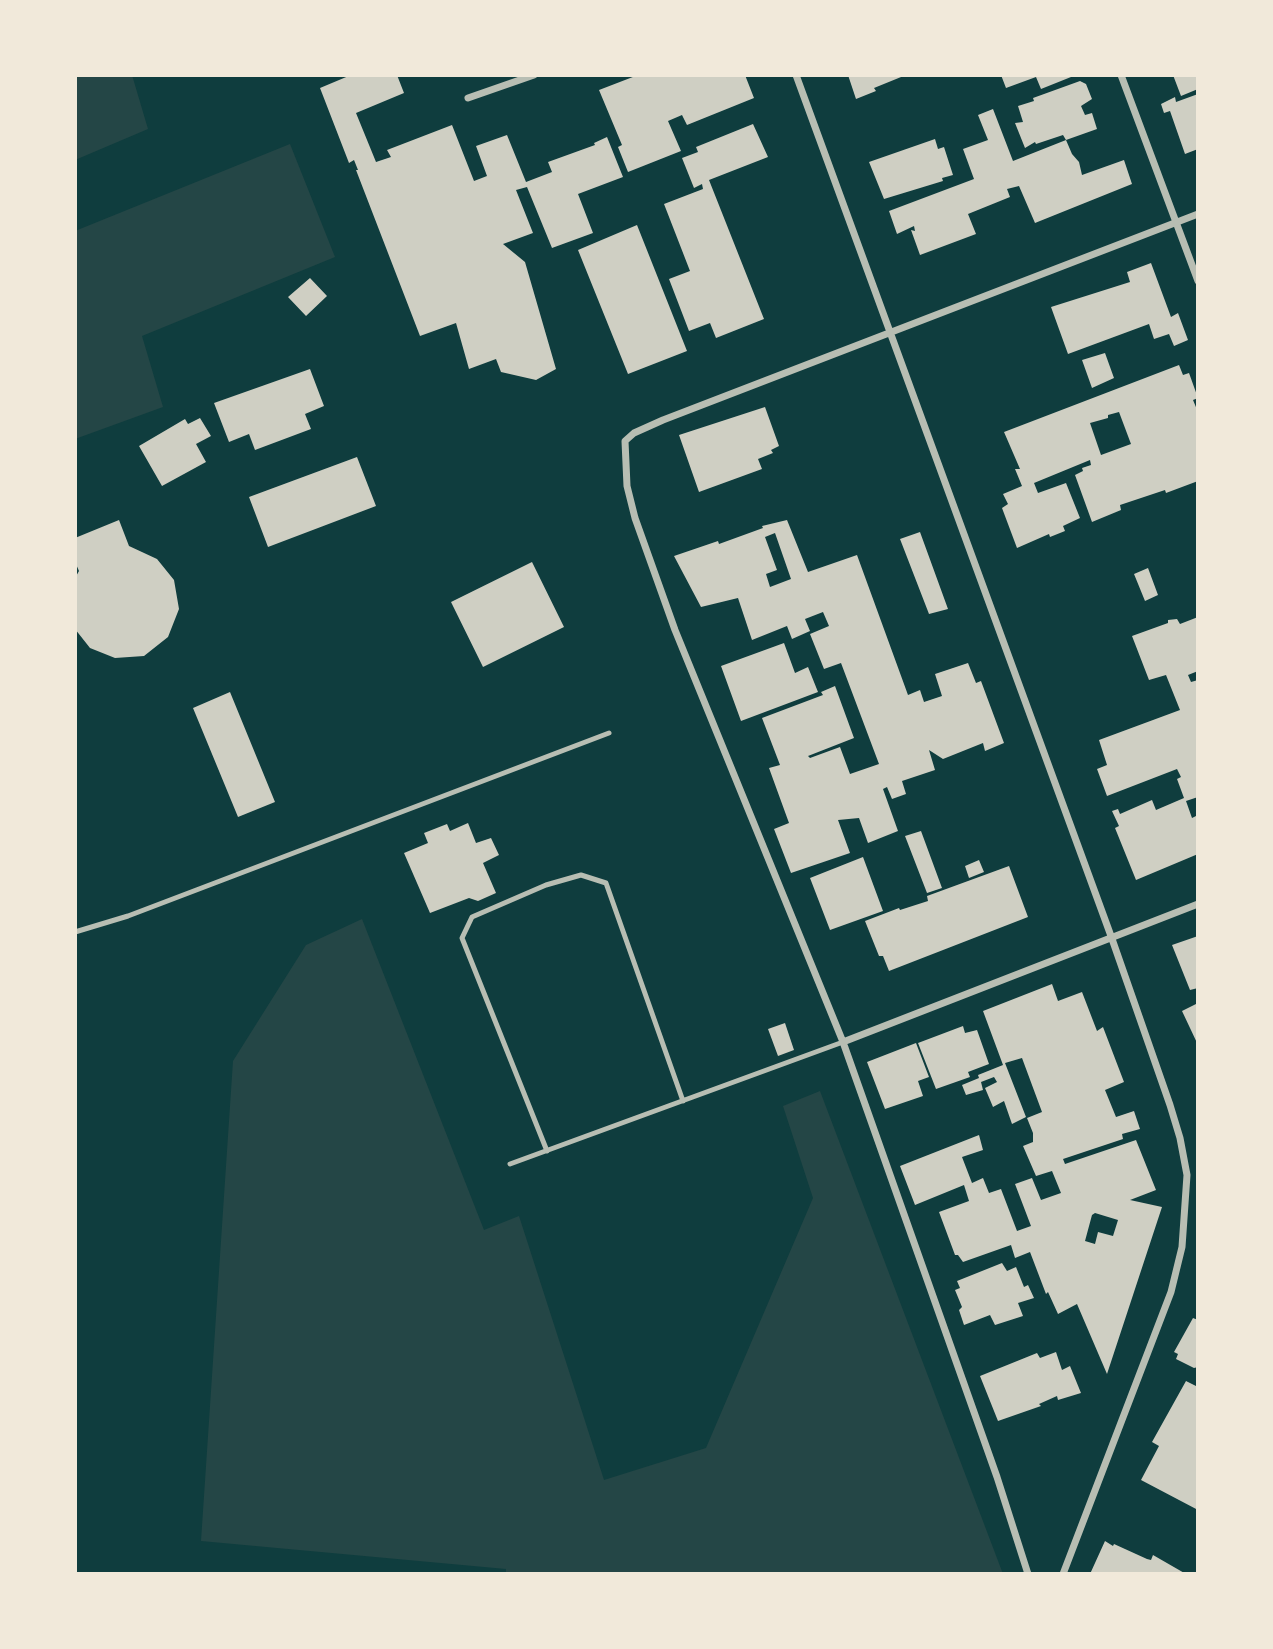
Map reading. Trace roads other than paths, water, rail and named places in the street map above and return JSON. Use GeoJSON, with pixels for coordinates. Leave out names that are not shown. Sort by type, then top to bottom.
{"type":"FeatureCollection","features":[{"type":"Feature","properties":{"kind":"street"},"geometry":{"type":"LineString","coordinates":[[468,99],[534,75]]}},
{"type":"Feature","properties":{"kind":"street"},"geometry":{"type":"LineString","coordinates":[[796,75],[1111,936],[1180,1138],[1187,1175],[1182,1247],[1171,1292],[1063,1574]]}},
{"type":"Feature","properties":{"kind":"street"},"geometry":{"type":"LineString","coordinates":[[1121,75],[1198,281]]}},
{"type":"Feature","properties":{"kind":"street"},"geometry":{"type":"LineString","coordinates":[[1028,1574],[997,1477],[843,1042],[675,630],[635,518],[626,486],[625,441],[634,433],[663,420],[1198,214]]}},
{"type":"Feature","properties":{"kind":"street"},"geometry":{"type":"LineString","coordinates":[[843,1042],[1198,904]]}},
{"type":"Feature","properties":{"kind":"lane"},"geometry":{"type":"LineString","coordinates":[[75,932],[128,916],[609,733]]}},
{"type":"Feature","properties":{"kind":"lane"},"geometry":{"type":"LineString","coordinates":[[547,1151],[462,938],[472,917],[546,885],[581,875],[606,883],[683,1101]]}},
{"type":"Feature","properties":{"kind":"lane"},"geometry":{"type":"LineString","coordinates":[[510,1164],[843,1042]]}}]}
